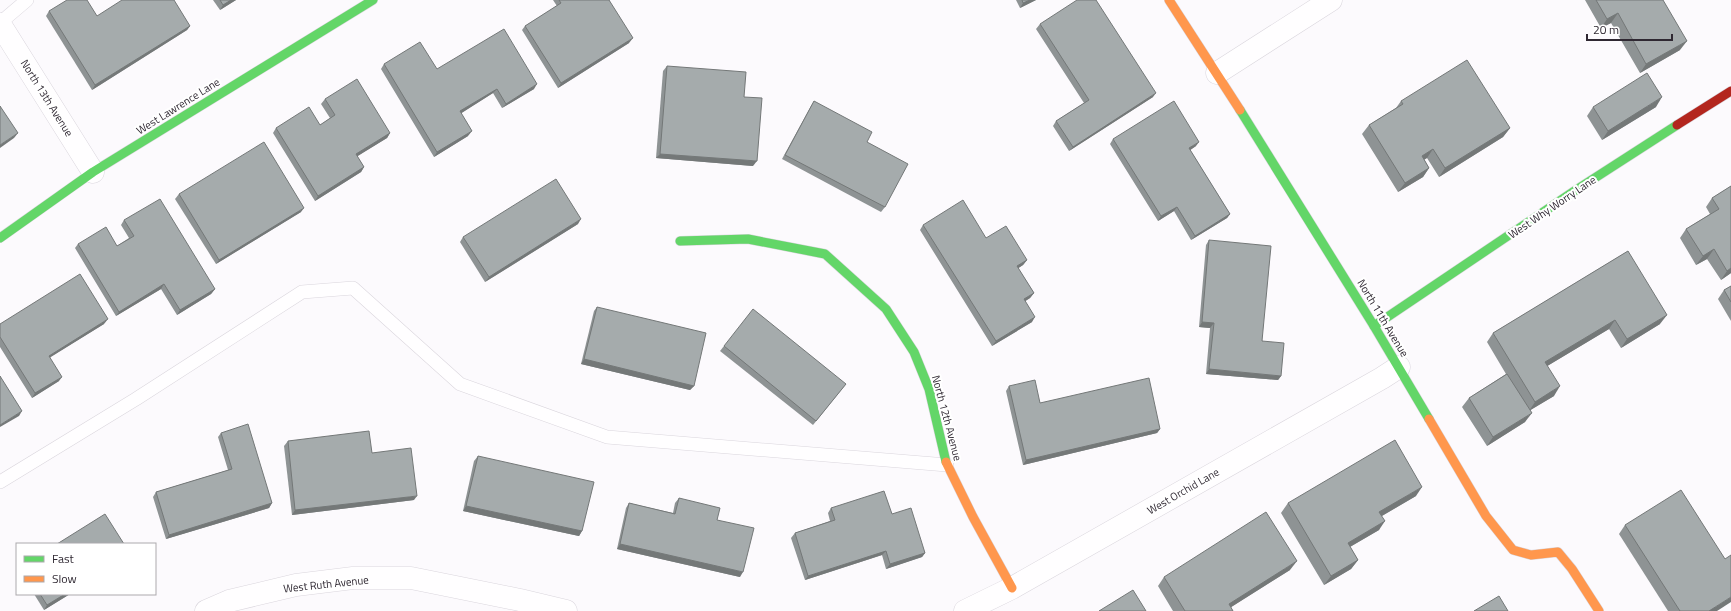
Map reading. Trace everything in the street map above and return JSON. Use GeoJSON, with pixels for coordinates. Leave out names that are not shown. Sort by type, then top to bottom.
{"type":"FeatureCollection","features":[{"type":"Feature","properties":{"kind":"street","name":"West Lawrence Lane"},"geometry":{"type":"LineString","coordinates":[[0,238],[94,172],[373,0]]}},
{"type":"Feature","properties":{"kind":"street","name":"North 11th Avenue"},"geometry":{"type":"LineString","coordinates":[[1169,0],[1217,73],[1374,326],[1486,516],[1513,550],[1531,555],[1558,552],[1572,569],[1599,611]]}},
{"type":"Feature","properties":{"kind":"street"},"geometry":{"type":"LineString","coordinates":[[1217,73],[1331,0]]}},
{"type":"Feature","properties":{"kind":"street","name":"North 13th Avenue"},"geometry":{"type":"LineString","coordinates":[[0,24],[94,172]]}},
{"type":"Feature","properties":{"kind":"street","name":"West Why Worry Lane"},"geometry":{"type":"LineString","coordinates":[[1374,326],[1573,192],[1731,90]]}},
{"type":"Feature","properties":{"kind":"street","name":"North 12th Avenue"},"geometry":{"type":"LineString","coordinates":[[680,240],[748,239],[825,254],[886,309],[914,352],[929,388],[947,465],[973,517],[1012,588]]}},
{"type":"Feature","properties":{"kind":"street","name":"West Orchid Lane"},"geometry":{"type":"LineString","coordinates":[[966,611],[1012,588],[1376,382],[1399,367]]}},
{"type":"Feature","properties":{"kind":"street","name":"West Ruth Avenue"},"geometry":{"type":"LineString","coordinates":[[206,611],[229,601],[296,585],[353,578],[411,578],[518,606],[566,611]]}},
{"type":"Feature","properties":{"kind":"lane"},"geometry":{"type":"LineString","coordinates":[[0,24],[27,0]]}},
{"type":"Feature","properties":{"kind":"lane"},"geometry":{"type":"LineString","coordinates":[[0,482],[136,399],[302,292],[353,288],[460,384],[607,437],[947,465]]}},
{"type":"Feature","properties":{"kind":"building"},"geometry":{"type":"Polygon","coordinates":[[[67,0],[87,0],[97,16],[122,0],[174,0],[190,26],[95,85],[49,11],[67,0]]]}},
{"type":"Feature","properties":{"kind":"building"},"geometry":{"type":"Polygon","coordinates":[[[220,0],[231,0],[223,5],[220,0]]]}},
{"type":"Feature","properties":{"kind":"building"},"geometry":{"type":"Polygon","coordinates":[[[559,0],[609,0],[633,38],[561,83],[525,26],[561,3],[559,0]]]}},
{"type":"Feature","properties":{"kind":"building"},"geometry":{"type":"Polygon","coordinates":[[[1022,0],[1030,0],[1023,3],[1022,0]]]}},
{"type":"Feature","properties":{"kind":"building"},"geometry":{"type":"Polygon","coordinates":[[[1077,0],[1096,0],[1156,93],[1073,147],[1056,121],[1089,100],[1040,24],[1077,0]]]}},
{"type":"Feature","properties":{"kind":"building"},"geometry":{"type":"Polygon","coordinates":[[[1596,0],[1663,0],[1687,41],[1646,64],[1618,13],[1607,19],[1596,0]]]}},
{"type":"Feature","properties":{"kind":"building"},"geometry":{"type":"Polygon","coordinates":[[[504,29],[537,84],[506,104],[497,89],[460,111],[472,131],[437,152],[384,64],[420,42],[437,69],[504,29]]]}},
{"type":"Feature","properties":{"kind":"building"},"geometry":{"type":"Polygon","coordinates":[[[1467,60],[1510,128],[1445,168],[1433,149],[1422,156],[1429,168],[1405,183],[1369,125],[1403,104],[1401,101],[1467,60]]]}},
{"type":"Feature","properties":{"kind":"building"},"geometry":{"type":"Polygon","coordinates":[[[667,66],[746,72],[744,97],[762,98],[757,161],[660,154],[667,66]]]}},
{"type":"Feature","properties":{"kind":"building"},"geometry":{"type":"Polygon","coordinates":[[[1647,73],[1662,97],[1608,131],[1593,107],[1647,73]]]}},
{"type":"Feature","properties":{"kind":"building"},"geometry":{"type":"Polygon","coordinates":[[[357,79],[390,133],[356,154],[364,167],[318,196],[276,128],[309,107],[320,125],[335,115],[325,99],[357,79]]]}},
{"type":"Feature","properties":{"kind":"building"},"geometry":{"type":"Polygon","coordinates":[[[814,101],[872,132],[867,142],[908,164],[885,207],[785,155],[814,101]]]}},
{"type":"Feature","properties":{"kind":"building"},"geometry":{"type":"Polygon","coordinates":[[[1174,101],[1199,142],[1189,148],[1230,214],[1195,236],[1177,207],[1161,216],[1113,139],[1174,101]]]}},
{"type":"Feature","properties":{"kind":"building"},"geometry":{"type":"Polygon","coordinates":[[[0,106],[18,133],[0,145],[0,106]]]}},
{"type":"Feature","properties":{"kind":"building"},"geometry":{"type":"Polygon","coordinates":[[[264,142],[304,208],[219,260],[179,194],[264,142]]]}},
{"type":"Feature","properties":{"kind":"building"},"geometry":{"type":"Polygon","coordinates":[[[556,179],[581,219],[489,277],[463,237],[556,179]]]}},
{"type":"Feature","properties":{"kind":"building"},"geometry":{"type":"Polygon","coordinates":[[[1731,186],[1731,268],[1727,271],[1714,249],[1703,256],[1686,229],[1719,209],[1712,198],[1731,186]]]}},
{"type":"Feature","properties":{"kind":"building"},"geometry":{"type":"Polygon","coordinates":[[[160,199],[215,289],[180,310],[164,284],[119,312],[78,244],[106,227],[117,246],[134,236],[124,220],[160,199]]]}},
{"type":"Feature","properties":{"kind":"building"},"geometry":{"type":"Polygon","coordinates":[[[963,200],[986,238],[1006,226],[1027,260],[1017,266],[1034,293],[1024,299],[1035,317],[996,341],[923,225],[963,200]]]}},
{"type":"Feature","properties":{"kind":"building"},"geometry":{"type":"Polygon","coordinates":[[[1209,240],[1271,246],[1262,341],[1284,343],[1281,376],[1209,369],[1214,323],[1202,322],[1209,240]]]}},
{"type":"Feature","properties":{"kind":"building"},"geometry":{"type":"Polygon","coordinates":[[[1628,251],[1667,315],[1627,339],[1615,320],[1545,362],[1560,386],[1535,402],[1493,333],[1628,251]]]}},
{"type":"Feature","properties":{"kind":"building"},"geometry":{"type":"Polygon","coordinates":[[[80,274],[108,319],[49,356],[62,377],[35,393],[0,337],[0,324],[80,274]]]}},
{"type":"Feature","properties":{"kind":"building"},"geometry":{"type":"Polygon","coordinates":[[[1731,286],[1731,302],[1724,290],[1731,286]]]}},
{"type":"Feature","properties":{"kind":"building"},"geometry":{"type":"Polygon","coordinates":[[[597,307],[706,333],[694,386],[584,359],[597,307]]]}},
{"type":"Feature","properties":{"kind":"building"},"geometry":{"type":"Polygon","coordinates":[[[753,309],[846,384],[816,421],[724,346],[753,309]]]}},
{"type":"Feature","properties":{"kind":"building"},"geometry":{"type":"Polygon","coordinates":[[[1507,374],[1532,413],[1493,437],[1469,398],[1507,374]]]}},
{"type":"Feature","properties":{"kind":"building"},"geometry":{"type":"Polygon","coordinates":[[[0,376],[22,411],[0,425],[0,376]]]}},
{"type":"Feature","properties":{"kind":"building"},"geometry":{"type":"Polygon","coordinates":[[[1149,378],[1160,429],[1026,460],[1009,386],[1035,380],[1040,403],[1149,378]]]}},
{"type":"Feature","properties":{"kind":"building"},"geometry":{"type":"Polygon","coordinates":[[[248,424],[272,503],[169,535],[156,492],[232,469],[221,433],[248,424]]]}},
{"type":"Feature","properties":{"kind":"building"},"geometry":{"type":"Polygon","coordinates":[[[369,431],[372,453],[411,448],[417,496],[295,510],[288,441],[369,431]]]}},
{"type":"Feature","properties":{"kind":"building"},"geometry":{"type":"Polygon","coordinates":[[[1395,440],[1422,487],[1379,512],[1385,521],[1348,543],[1358,560],[1331,576],[1288,503],[1395,440]]]}},
{"type":"Feature","properties":{"kind":"building"},"geometry":{"type":"Polygon","coordinates":[[[478,456],[594,482],[582,531],[466,506],[478,456]]]}},
{"type":"Feature","properties":{"kind":"building"},"geometry":{"type":"Polygon","coordinates":[[[1681,490],[1725,559],[1731,555],[1731,597],[1709,611],[1680,611],[1625,525],[1681,490]]]}},
{"type":"Feature","properties":{"kind":"building"},"geometry":{"type":"Polygon","coordinates":[[[884,491],[892,514],[911,508],[925,553],[890,564],[886,551],[808,576],[795,533],[835,520],[831,508],[884,491]]]}},
{"type":"Feature","properties":{"kind":"building"},"geometry":{"type":"Polygon","coordinates":[[[679,498],[720,508],[717,520],[754,528],[743,572],[620,544],[629,503],[675,514],[679,498]]]}},
{"type":"Feature","properties":{"kind":"building"},"geometry":{"type":"Polygon","coordinates":[[[1266,512],[1297,561],[1229,604],[1233,611],[1185,611],[1164,577],[1266,512]]]}},
{"type":"Feature","properties":{"kind":"building"},"geometry":{"type":"Polygon","coordinates":[[[105,514],[123,543],[59,543],[105,514]]]}},
{"type":"Feature","properties":{"kind":"building"},"geometry":{"type":"Polygon","coordinates":[[[1133,590],[1146,611],[1099,611],[1133,590]]]}},
{"type":"Feature","properties":{"kind":"building"},"geometry":{"type":"Polygon","coordinates":[[[41,595],[63,595],[47,605],[41,595]]]}},
{"type":"Feature","properties":{"kind":"building"},"geometry":{"type":"Polygon","coordinates":[[[1499,596],[1508,611],[1474,611],[1499,596]]]}},
{"type":"Feature","properties":{"kind":"traffic: fast"},"geometry":{"type":"LineString","coordinates":[[0,238],[93,172],[373,0]]}},
{"type":"Feature","properties":{"kind":"traffic: fast"},"geometry":{"type":"LineString","coordinates":[[1240,110],[1374,326],[1429,419]]}},
{"type":"Feature","properties":{"kind":"traffic: fast"},"geometry":{"type":"LineString","coordinates":[[1374,326],[1573,192],[1677,125]]}},
{"type":"Feature","properties":{"kind":"traffic: fast"},"geometry":{"type":"LineString","coordinates":[[680,241],[748,239],[825,254],[886,309],[914,352],[929,389],[946,462]]}},
{"type":"Feature","properties":{"kind":"traffic: slow"},"geometry":{"type":"LineString","coordinates":[[1169,0],[1240,110]]}},
{"type":"Feature","properties":{"kind":"traffic: slow"},"geometry":{"type":"LineString","coordinates":[[1429,419],[1486,516],[1513,550],[1531,555],[1558,552],[1572,569],[1599,611]]}},
{"type":"Feature","properties":{"kind":"traffic: slow"},"geometry":{"type":"LineString","coordinates":[[946,462],[973,517],[1012,588]]}},
{"type":"Feature","properties":{"kind":"traffic: jam"},"geometry":{"type":"LineString","coordinates":[[1677,125],[1731,91]]}}]}
